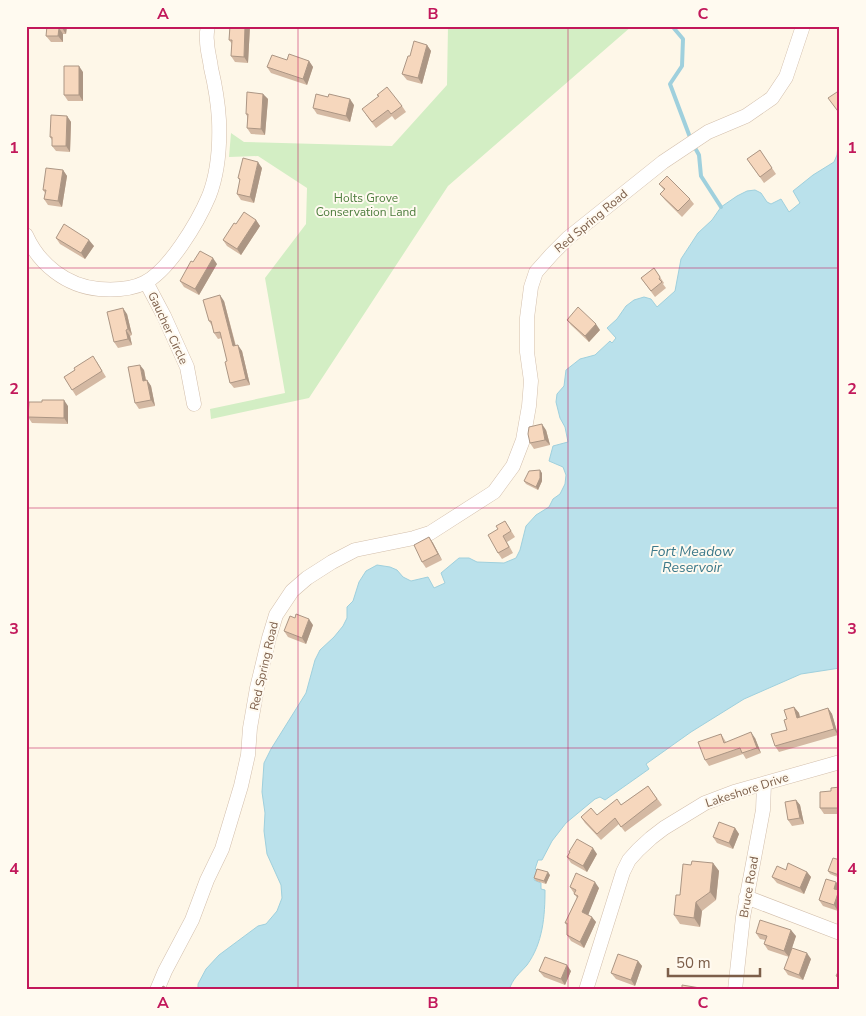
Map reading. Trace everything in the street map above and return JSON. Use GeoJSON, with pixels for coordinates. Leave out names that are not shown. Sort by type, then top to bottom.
{"type":"FeatureCollection","features":[{"type":"Feature","properties":{"kind":"street"},"geometry":{"type":"LineString","coordinates":[[26,235],[30,245],[41,259],[57,274],[73,283],[88,288],[110,290],[127,288],[146,282],[167,265],[183,243],[209,195],[215,171],[219,145],[218,97],[206,42],[208,26]]}},
{"type":"Feature","properties":{"kind":"street","name":"Red Spring Road"},"geometry":{"type":"LineString","coordinates":[[157,990],[192,920],[207,880],[222,849],[241,786],[248,755],[250,728],[257,688],[276,614],[292,591],[307,578],[332,562],[355,550],[430,533],[494,492],[513,466],[522,440],[529,406],[531,381],[527,352],[527,318],[531,287],[536,272],[568,238],[663,162],[708,132],[746,116],[772,98],[786,77],[803,26]]}},
{"type":"Feature","properties":{"kind":"street","name":"Gaucher Circle"},"geometry":{"type":"LineString","coordinates":[[146,282],[187,367],[194,404]]}},
{"type":"Feature","properties":{"kind":"street","name":"Lakeshore Drive"},"geometry":{"type":"LineString","coordinates":[[586,990],[622,872],[629,860],[651,838],[705,803],[734,792],[840,762]]}},
{"type":"Feature","properties":{"kind":"street","name":"Bruce Road"},"geometry":{"type":"LineString","coordinates":[[735,990],[746,897],[763,810],[764,784]]}},
{"type":"Feature","properties":{"kind":"street"},"geometry":{"type":"LineString","coordinates":[[746,897],[840,933]]}},
{"type":"Feature","properties":{"kind":"green space","name":"Holts Grove Conservation Land"},"geometry":{"type":"Polygon","coordinates":[[[448,26],[632,26],[448,186],[309,398],[211,419],[210,409],[285,393],[265,278],[306,224],[307,188],[258,156],[229,157],[231,133],[244,142],[392,146],[447,85],[448,26]]]}},
{"type":"Feature","properties":{"kind":"water","name":"Fort Meadow Reservoir"},"geometry":{"type":"Polygon","coordinates":[[[840,144],[840,668],[801,674],[744,699],[691,732],[646,764],[649,769],[605,800],[600,797],[595,799],[566,823],[552,841],[542,860],[538,860],[534,880],[541,883],[541,889],[545,890],[540,938],[532,957],[514,979],[509,990],[198,990],[198,984],[206,969],[219,955],[258,926],[266,924],[277,911],[282,898],[281,885],[267,854],[262,792],[264,763],[306,693],[315,660],[320,650],[343,626],[347,618],[347,607],[353,601],[359,582],[366,571],[377,565],[390,567],[411,581],[428,577],[434,588],[445,583],[441,573],[459,558],[469,558],[477,562],[504,563],[516,558],[526,526],[536,515],[549,507],[553,499],[560,494],[565,484],[566,475],[563,467],[549,461],[553,446],[568,442],[556,402],[557,394],[564,386],[566,370],[580,359],[595,355],[610,341],[612,343],[616,338],[607,328],[617,319],[626,306],[634,300],[644,297],[651,299],[657,307],[675,291],[681,259],[698,233],[712,220],[721,207],[747,191],[755,190],[761,193],[767,202],[771,204],[781,199],[789,212],[800,203],[793,191],[813,175],[834,162],[838,145],[840,144]]]}},
{"type":"Feature","properties":{"kind":"building"},"geometry":{"type":"Polygon","coordinates":[[[47,26],[62,26],[62,28],[59,28],[58,36],[46,36],[47,26]]]}},
{"type":"Feature","properties":{"kind":"building"},"geometry":{"type":"Polygon","coordinates":[[[230,26],[245,26],[244,57],[231,56],[232,40],[229,40],[230,26]]]}},
{"type":"Feature","properties":{"kind":"building"},"geometry":{"type":"Polygon","coordinates":[[[414,41],[427,45],[418,78],[402,74],[414,41]]]}},
{"type":"Feature","properties":{"kind":"building"},"geometry":{"type":"Polygon","coordinates":[[[289,54],[309,61],[303,79],[267,67],[272,55],[287,60],[289,54]]]}},
{"type":"Feature","properties":{"kind":"building"},"geometry":{"type":"Polygon","coordinates":[[[64,66],[79,66],[79,95],[64,95],[64,66]]]}},
{"type":"Feature","properties":{"kind":"building"},"geometry":{"type":"Polygon","coordinates":[[[387,87],[402,106],[391,114],[388,110],[372,122],[362,109],[387,87]]]}},
{"type":"Feature","properties":{"kind":"building"},"geometry":{"type":"Polygon","coordinates":[[[840,90],[840,114],[828,98],[840,90]]]}},
{"type":"Feature","properties":{"kind":"building"},"geometry":{"type":"Polygon","coordinates":[[[247,92],[263,94],[261,129],[247,128],[247,92]]]}},
{"type":"Feature","properties":{"kind":"building"},"geometry":{"type":"Polygon","coordinates":[[[316,94],[328,97],[329,94],[350,99],[346,116],[313,108],[316,94]]]}},
{"type":"Feature","properties":{"kind":"building"},"geometry":{"type":"Polygon","coordinates":[[[51,115],[67,116],[66,146],[52,146],[52,137],[50,137],[51,115]]]}},
{"type":"Feature","properties":{"kind":"building"},"geometry":{"type":"Polygon","coordinates":[[[760,150],[772,168],[760,177],[747,159],[760,150]]]}},
{"type":"Feature","properties":{"kind":"building"},"geometry":{"type":"Polygon","coordinates":[[[243,158],[258,162],[250,197],[237,194],[240,179],[238,178],[243,158]]]}},
{"type":"Feature","properties":{"kind":"building"},"geometry":{"type":"Polygon","coordinates":[[[46,168],[63,170],[58,201],[44,199],[46,190],[43,190],[46,168]]]}},
{"type":"Feature","properties":{"kind":"building"},"geometry":{"type":"Polygon","coordinates":[[[667,176],[690,199],[678,211],[660,194],[665,189],[659,184],[667,176]]]}},
{"type":"Feature","properties":{"kind":"building"},"geometry":{"type":"Polygon","coordinates":[[[244,212],[256,220],[237,249],[223,240],[244,212]]]}},
{"type":"Feature","properties":{"kind":"building"},"geometry":{"type":"Polygon","coordinates":[[[64,224],[89,240],[81,253],[56,238],[64,224]]]}},
{"type":"Feature","properties":{"kind":"building"},"geometry":{"type":"Polygon","coordinates":[[[200,251],[213,258],[195,289],[180,281],[191,261],[193,262],[200,251]]]}},
{"type":"Feature","properties":{"kind":"building"},"geometry":{"type":"Polygon","coordinates":[[[654,268],[662,282],[651,291],[641,278],[654,268]]]}},
{"type":"Feature","properties":{"kind":"building"},"geometry":{"type":"Polygon","coordinates":[[[220,295],[233,346],[238,345],[246,379],[230,383],[220,332],[214,333],[203,300],[220,295]]]}},
{"type":"Feature","properties":{"kind":"building"},"geometry":{"type":"Polygon","coordinates":[[[578,307],[596,324],[585,336],[567,320],[578,307]]]}},
{"type":"Feature","properties":{"kind":"building"},"geometry":{"type":"Polygon","coordinates":[[[123,308],[128,329],[126,330],[128,339],[114,342],[107,312],[123,308]]]}},
{"type":"Feature","properties":{"kind":"building"},"geometry":{"type":"Polygon","coordinates":[[[93,356],[102,371],[72,390],[64,377],[93,356]]]}},
{"type":"Feature","properties":{"kind":"building"},"geometry":{"type":"Polygon","coordinates":[[[140,365],[143,381],[147,380],[151,400],[135,403],[128,367],[140,365]]]}},
{"type":"Feature","properties":{"kind":"building"},"geometry":{"type":"Polygon","coordinates":[[[42,400],[64,400],[64,418],[28,417],[29,402],[42,402],[42,400]]]}},
{"type":"Feature","properties":{"kind":"building"},"geometry":{"type":"Polygon","coordinates":[[[542,424],[545,440],[530,443],[529,427],[542,424]]]}},
{"type":"Feature","properties":{"kind":"building"},"geometry":{"type":"Polygon","coordinates":[[[540,470],[540,478],[536,487],[524,481],[529,471],[540,470]]]}},
{"type":"Feature","properties":{"kind":"building"},"geometry":{"type":"Polygon","coordinates":[[[505,521],[511,531],[503,536],[509,547],[498,553],[488,535],[498,529],[496,526],[505,521]]]}},
{"type":"Feature","properties":{"kind":"building"},"geometry":{"type":"Polygon","coordinates":[[[429,537],[438,554],[422,562],[414,545],[429,537]]]}},
{"type":"Feature","properties":{"kind":"building"},"geometry":{"type":"Polygon","coordinates":[[[296,614],[309,619],[302,638],[284,631],[290,616],[295,618],[296,614]]]}},
{"type":"Feature","properties":{"kind":"building"},"geometry":{"type":"Polygon","coordinates":[[[794,707],[797,718],[828,708],[834,729],[775,746],[771,734],[787,730],[784,720],[787,719],[784,710],[794,707]]]}},
{"type":"Feature","properties":{"kind":"building"},"geometry":{"type":"Polygon","coordinates":[[[751,732],[757,748],[742,753],[740,748],[705,760],[698,742],[721,734],[724,743],[751,732]]]}},
{"type":"Feature","properties":{"kind":"building"},"geometry":{"type":"Polygon","coordinates":[[[648,786],[657,799],[621,827],[615,818],[597,834],[581,817],[591,808],[597,815],[617,799],[621,805],[648,786]]]}},
{"type":"Feature","properties":{"kind":"building"},"geometry":{"type":"Polygon","coordinates":[[[840,787],[840,808],[820,808],[820,792],[831,791],[831,788],[840,787]]]}},
{"type":"Feature","properties":{"kind":"building"},"geometry":{"type":"Polygon","coordinates":[[[796,800],[800,818],[788,820],[785,802],[796,800]]]}},
{"type":"Feature","properties":{"kind":"building"},"geometry":{"type":"Polygon","coordinates":[[[719,822],[735,828],[729,843],[713,837],[719,822]]]}},
{"type":"Feature","properties":{"kind":"building"},"geometry":{"type":"Polygon","coordinates":[[[577,839],[593,848],[583,866],[567,857],[577,839]]]}},
{"type":"Feature","properties":{"kind":"building"},"geometry":{"type":"Polygon","coordinates":[[[833,858],[840,860],[839,875],[828,871],[833,858]]]}},
{"type":"Feature","properties":{"kind":"building"},"geometry":{"type":"Polygon","coordinates":[[[692,861],[713,863],[710,892],[696,902],[694,918],[674,915],[676,895],[680,895],[683,864],[691,865],[692,861]]]}},
{"type":"Feature","properties":{"kind":"building"},"geometry":{"type":"Polygon","coordinates":[[[788,863],[807,872],[800,888],[772,877],[777,866],[786,870],[788,863]]]}},
{"type":"Feature","properties":{"kind":"building"},"geometry":{"type":"Polygon","coordinates":[[[537,869],[548,872],[544,881],[534,878],[537,869]]]}},
{"type":"Feature","properties":{"kind":"building"},"geometry":{"type":"Polygon","coordinates":[[[576,873],[595,882],[582,912],[592,917],[580,942],[567,935],[567,923],[565,923],[578,896],[574,894],[576,890],[570,887],[576,873]]]}},
{"type":"Feature","properties":{"kind":"building"},"geometry":{"type":"Polygon","coordinates":[[[826,879],[836,882],[834,889],[839,890],[834,905],[819,900],[826,879]]]}},
{"type":"Feature","properties":{"kind":"building"},"geometry":{"type":"Polygon","coordinates":[[[760,920],[791,930],[784,951],[764,944],[767,936],[756,933],[760,920]]]}},
{"type":"Feature","properties":{"kind":"building"},"geometry":{"type":"Polygon","coordinates":[[[792,948],[807,953],[799,975],[784,969],[792,948]]]}},
{"type":"Feature","properties":{"kind":"building"},"geometry":{"type":"Polygon","coordinates":[[[618,954],[638,961],[631,980],[611,973],[618,954]]]}},
{"type":"Feature","properties":{"kind":"building"},"geometry":{"type":"Polygon","coordinates":[[[545,957],[567,965],[561,979],[539,971],[545,957]]]}},
{"type":"Feature","properties":{"kind":"building"},"geometry":{"type":"Polygon","coordinates":[[[840,968],[840,978],[836,976],[840,968]]]}},
{"type":"Feature","properties":{"kind":"building"},"geometry":{"type":"Polygon","coordinates":[[[682,985],[706,989],[682,990],[682,985]]]}},
{"type":"Feature","properties":{"kind":"building"},"geometry":{"type":"Polygon","coordinates":[[[163,986],[170,990],[161,990],[163,986]]]}},
{"type":"Feature","properties":{"kind":"waterway"},"geometry":{"type":"LineString","coordinates":[[672,26],[683,39],[682,66],[670,84],[691,140]]}},
{"type":"Feature","properties":{"kind":"waterway"},"geometry":{"type":"LineString","coordinates":[[694,146],[699,155],[701,176],[721,207]]}}]}
